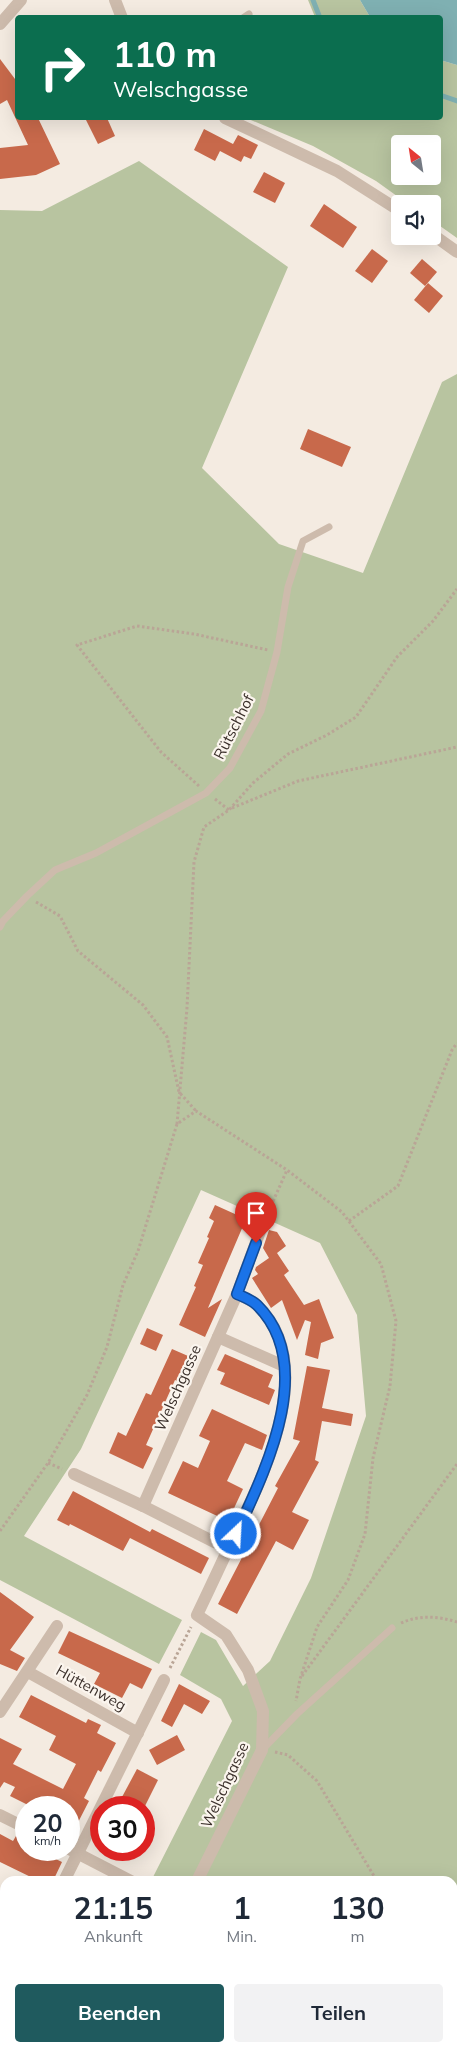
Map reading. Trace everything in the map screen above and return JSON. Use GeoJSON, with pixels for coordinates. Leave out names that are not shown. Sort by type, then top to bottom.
{"type":"FeatureCollection","features":[{"type":"Feature","properties":{"kind":"street"},"geometry":{"type":"LineString","coordinates":[[0,24],[20,0]]}},
{"type":"Feature","properties":{"kind":"street"},"geometry":{"type":"LineString","coordinates":[[116,0],[121,15]]}},
{"type":"Feature","properties":{"kind":"street"},"geometry":{"type":"LineString","coordinates":[[229,120],[337,172],[391,205]]}},
{"type":"Feature","properties":{"kind":"street"},"geometry":{"type":"LineString","coordinates":[[441,240],[457,252]]}},
{"type":"Feature","properties":{"kind":"street","name":"Welschgasse"},"geometry":{"type":"LineString","coordinates":[[143,1506],[237,1294],[262,1226]]}},
{"type":"Feature","properties":{"kind":"street"},"geometry":{"type":"LineString","coordinates":[[197,1615],[264,1475],[278,1430],[284,1394],[282,1345],[275,1328],[256,1304],[237,1294]]}},
{"type":"Feature","properties":{"kind":"street","name":"Welschgasse"},"geometry":{"type":"LineString","coordinates":[[218,1337],[284,1366]]}},
{"type":"Feature","properties":{"kind":"street"},"geometry":{"type":"LineString","coordinates":[[74,1474],[228,1549]]}},
{"type":"Feature","properties":{"kind":"street","name":"Welschgasse"},"geometry":{"type":"LineString","coordinates":[[197,1615],[226,1635],[248,1670],[263,1711],[262,1750],[199,1876]]}},
{"type":"Feature","properties":{"kind":"street"},"geometry":{"type":"LineString","coordinates":[[0,1712],[58,1626]]}},
{"type":"Feature","properties":{"kind":"street","name":"Hüttenweg"},"geometry":{"type":"LineString","coordinates":[[28,1672],[138,1733]]}},
{"type":"Feature","properties":{"kind":"street"},"geometry":{"type":"LineString","coordinates":[[80,1839],[138,1733],[164,1680]]}},
{"type":"Feature","properties":{"kind":"street"},"geometry":{"type":"LineString","coordinates":[[0,1815],[15,1822]]}},
{"type":"Feature","properties":{"kind":"street"},"geometry":{"type":"LineString","coordinates":[[80,1856],[121,1876]]}},
{"type":"Feature","properties":{"kind":"street"},"geometry":{"type":"LineString","coordinates":[[66,1876],[70,1861]]}},
{"type":"Feature","properties":{"kind":"lane","name":"Rütschhof"},"geometry":{"type":"LineString","coordinates":[[0,927],[3,921],[27,896],[55,870],[96,853],[206,793],[230,768],[261,711],[277,652],[288,586],[303,541],[329,527]]}},
{"type":"Feature","properties":{"kind":"lane"},"geometry":{"type":"LineString","coordinates":[[262,1750],[297,1714],[392,1628]]}},
{"type":"Feature","properties":{"kind":"path"},"geometry":{"type":"LineString","coordinates":[[229,810],[252,783],[288,754],[327,735],[356,717],[397,657],[432,621],[457,589]]}},
{"type":"Feature","properties":{"kind":"path"},"geometry":{"type":"LineString","coordinates":[[229,810],[206,793],[161,752],[77,645],[137,626],[194,634],[277,652]]}},
{"type":"Feature","properties":{"kind":"path"},"geometry":{"type":"LineString","coordinates":[[0,1531],[48,1463],[87,1395],[107,1347],[124,1285],[138,1251],[176,1124],[188,999],[194,862],[204,827],[229,810],[298,781],[457,747]]}},
{"type":"Feature","properties":{"kind":"path"},"geometry":{"type":"LineString","coordinates":[[27,896],[60,916],[78,951],[143,1005],[167,1037],[178,1092],[196,1111],[287,1170],[342,1212],[381,1264],[396,1321],[391,1377],[373,1458],[365,1534],[348,1580],[317,1627],[300,1678],[296,1697],[297,1714]]}},
{"type":"Feature","properties":{"kind":"path"},"geometry":{"type":"LineString","coordinates":[[349,1221],[398,1186],[452,1050],[457,1043]]}},
{"type":"Feature","properties":{"kind":"path"},"geometry":{"type":"LineString","coordinates":[[176,1124],[196,1111]]}},
{"type":"Feature","properties":{"kind":"path"},"geometry":{"type":"LineString","coordinates":[[262,1226],[287,1170]]}},
{"type":"Feature","properties":{"kind":"path"},"geometry":{"type":"LineString","coordinates":[[300,1678],[457,1464]]}},
{"type":"Feature","properties":{"kind":"path"},"geometry":{"type":"LineString","coordinates":[[164,1680],[197,1615]]}},
{"type":"Feature","properties":{"kind":"path"},"geometry":{"type":"LineString","coordinates":[[392,1628],[413,1618],[430,1617],[457,1622]]}},
{"type":"Feature","properties":{"kind":"path"},"geometry":{"type":"LineString","coordinates":[[262,1750],[288,1754],[317,1781],[374,1876]]}},
{"type":"Feature","properties":{"kind":"green space"},"geometry":{"type":"Polygon","coordinates":[[[308,0],[360,0],[369,15],[314,15],[308,0]]]}},
{"type":"Feature","properties":{"kind":"green space"},"geometry":{"type":"Polygon","coordinates":[[[443,61],[457,65],[457,238],[441,227],[441,195],[395,195],[376,181],[313,146],[251,120],[443,120],[443,61]]]}},
{"type":"Feature","properties":{"kind":"green space"},"geometry":{"type":"Polygon","coordinates":[[[139,161],[288,267],[202,468],[279,544],[363,573],[442,382],[457,374],[457,1876],[154,1876],[232,1721],[221,1699],[180,1675],[201,1632],[216,1640],[243,1686],[270,1661],[311,1578],[366,1416],[357,1315],[320,1243],[201,1190],[81,1449],[24,1536],[182,1620],[159,1664],[0,1580],[0,210],[42,211],[139,161]]]}},
{"type":"Feature","properties":{"kind":"water"},"geometry":{"type":"Polygon","coordinates":[[[360,0],[457,0],[457,65],[443,61],[443,15],[369,15],[360,0]]]}},
{"type":"Feature","properties":{"kind":"building"},"geometry":{"type":"Polygon","coordinates":[[[0,59],[15,79],[15,117],[7,100],[0,104],[0,59]]]}},
{"type":"Feature","properties":{"kind":"building"},"geometry":{"type":"Polygon","coordinates":[[[16,120],[39,120],[60,164],[36,175],[0,179],[0,148],[28,145],[16,120]]]}},
{"type":"Feature","properties":{"kind":"building"},"geometry":{"type":"Polygon","coordinates":[[[86,120],[108,120],[115,136],[98,144],[86,120]]]}},
{"type":"Feature","properties":{"kind":"building"},"geometry":{"type":"Polygon","coordinates":[[[204,129],[233,144],[238,135],[258,145],[251,159],[244,156],[241,162],[220,151],[215,161],[194,150],[204,129]]]}},
{"type":"Feature","properties":{"kind":"building"},"geometry":{"type":"Polygon","coordinates":[[[264,172],[285,183],[275,203],[253,192],[264,172]]]}},
{"type":"Feature","properties":{"kind":"building"},"geometry":{"type":"Polygon","coordinates":[[[324,204],[357,227],[343,248],[310,226],[324,204]]]}},
{"type":"Feature","properties":{"kind":"building"},"geometry":{"type":"Polygon","coordinates":[[[372,249],[388,261],[372,283],[355,271],[372,249]]]}},
{"type":"Feature","properties":{"kind":"building"},"geometry":{"type":"Polygon","coordinates":[[[422,259],[437,272],[425,286],[410,273],[422,259]]]}},
{"type":"Feature","properties":{"kind":"building"},"geometry":{"type":"Polygon","coordinates":[[[428,283],[443,296],[429,313],[414,300],[428,283]]]}},
{"type":"Feature","properties":{"kind":"building"},"geometry":{"type":"Polygon","coordinates":[[[308,429],[351,447],[342,467],[300,449],[308,429]]]}},
{"type":"Feature","properties":{"kind":"building"},"geometry":{"type":"Polygon","coordinates":[[[215,1205],[246,1219],[208,1308],[222,1299],[205,1337],[179,1325],[196,1287],[194,1286],[203,1265],[198,1263],[214,1221],[209,1218],[215,1205]]]}},
{"type":"Feature","properties":{"kind":"building"},"geometry":{"type":"Polygon","coordinates":[[[269,1230],[277,1232],[286,1246],[277,1253],[289,1271],[284,1275],[304,1305],[319,1299],[334,1338],[321,1343],[318,1359],[305,1355],[311,1322],[305,1320],[297,1340],[282,1300],[271,1308],[252,1278],[258,1274],[255,1270],[256,1267],[269,1258],[263,1248],[269,1230]]]}},
{"type":"Feature","properties":{"kind":"building"},"geometry":{"type":"Polygon","coordinates":[[[147,1328],[163,1335],[156,1351],[140,1344],[147,1328]]]}},
{"type":"Feature","properties":{"kind":"building"},"geometry":{"type":"Polygon","coordinates":[[[172,1349],[195,1359],[184,1384],[175,1380],[146,1445],[153,1448],[143,1469],[109,1453],[118,1432],[126,1436],[146,1393],[151,1395],[172,1349]]]}},
{"type":"Feature","properties":{"kind":"building"},"geometry":{"type":"Polygon","coordinates":[[[225,1354],[273,1375],[268,1387],[275,1390],[269,1405],[220,1384],[225,1373],[217,1370],[225,1354]]]}},
{"type":"Feature","properties":{"kind":"building"},"geometry":{"type":"Polygon","coordinates":[[[307,1366],[330,1370],[322,1408],[353,1414],[351,1426],[322,1421],[315,1460],[319,1462],[292,1512],[309,1520],[293,1550],[276,1541],[237,1614],[218,1604],[278,1488],[275,1486],[300,1441],[293,1439],[307,1366]]]}},
{"type":"Feature","properties":{"kind":"building"},"geometry":{"type":"Polygon","coordinates":[[[212,1409],[267,1435],[262,1450],[245,1443],[227,1481],[243,1489],[228,1521],[168,1493],[183,1461],[198,1468],[210,1441],[199,1436],[212,1409]]]}},
{"type":"Feature","properties":{"kind":"building"},"geometry":{"type":"Polygon","coordinates":[[[73,1491],[150,1532],[152,1529],[209,1558],[201,1574],[130,1538],[123,1551],[70,1524],[69,1526],[57,1520],[73,1491]]]}},
{"type":"Feature","properties":{"kind":"building"},"geometry":{"type":"Polygon","coordinates":[[[0,1592],[34,1617],[10,1650],[25,1658],[17,1671],[0,1664],[0,1592]]]}},
{"type":"Feature","properties":{"kind":"building"},"geometry":{"type":"Polygon","coordinates":[[[69,1631],[152,1669],[142,1689],[130,1683],[122,1698],[94,1684],[100,1673],[58,1653],[69,1631]]]}},
{"type":"Feature","properties":{"kind":"building"},"geometry":{"type":"Polygon","coordinates":[[[179,1684],[210,1701],[202,1714],[184,1704],[172,1727],[161,1721],[179,1684]]]}},
{"type":"Feature","properties":{"kind":"building"},"geometry":{"type":"Polygon","coordinates":[[[31,1695],[86,1723],[88,1719],[101,1725],[97,1733],[116,1743],[101,1772],[98,1770],[84,1798],[89,1801],[80,1819],[80,1796],[15,1796],[15,1798],[10,1796],[15,1787],[4,1782],[0,1788],[0,1738],[22,1749],[13,1764],[63,1789],[76,1764],[49,1750],[56,1736],[19,1717],[31,1695]]]}},
{"type":"Feature","properties":{"kind":"building"},"geometry":{"type":"Polygon","coordinates":[[[177,1735],[185,1750],[157,1765],[149,1750],[177,1735]]]}},
{"type":"Feature","properties":{"kind":"building"},"geometry":{"type":"Polygon","coordinates":[[[137,1769],[158,1780],[150,1796],[123,1796],[137,1769]]]}},
{"type":"Feature","properties":{"kind":"building"},"geometry":{"type":"Polygon","coordinates":[[[0,1834],[13,1841],[15,1838],[15,1861],[62,1862],[55,1876],[29,1876],[0,1862],[0,1834]]]}},
{"type":"Feature","properties":{"kind":"waterway"},"geometry":{"type":"LineString","coordinates":[[313,0],[319,15]]}},
{"type":"Feature","properties":{"kind":"waterway"},"geometry":{"type":"LineString","coordinates":[[443,96],[457,101]]}},
{"type":"Feature","properties":{"kind":"route"},"geometry":{"type":"LineString","coordinates":[[236,1534],[264,1475],[278,1430],[284,1394],[282,1345],[275,1328],[256,1304],[237,1294],[256,1243]]}}]}
